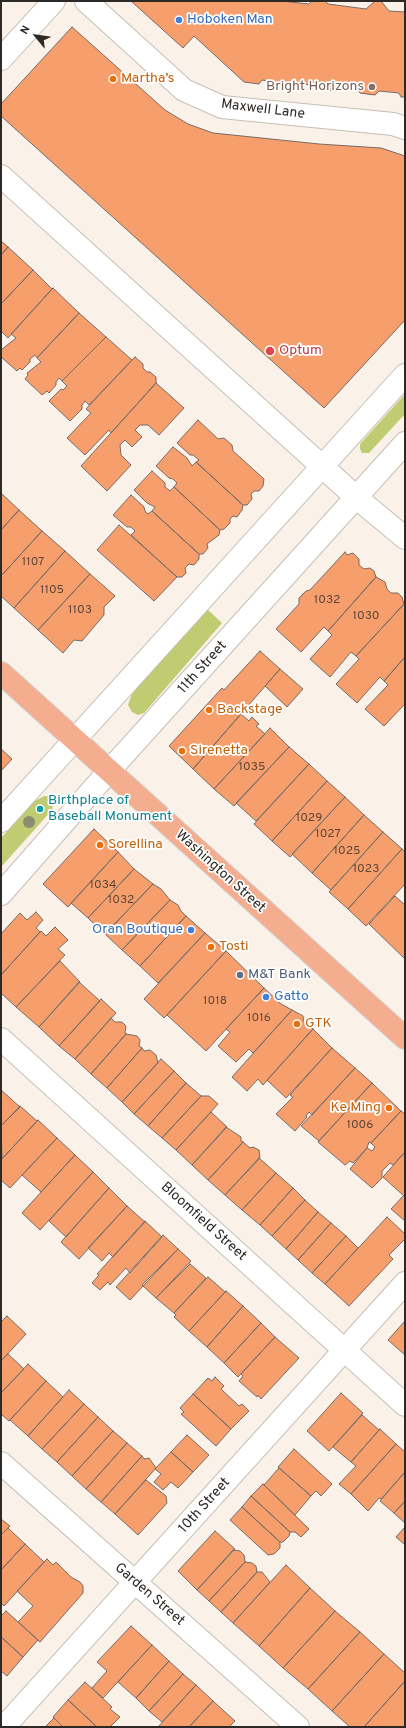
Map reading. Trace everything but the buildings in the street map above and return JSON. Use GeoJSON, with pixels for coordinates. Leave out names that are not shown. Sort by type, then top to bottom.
{"type":"FeatureCollection","features":[{"type":"Feature","properties":{"kind":"main road","name":"Washington Street"},"geometry":{"type":"LineString","coordinates":[[1,673],[405,1038]]}},
{"type":"Feature","properties":{"kind":"street"},"geometry":{"type":"LineString","coordinates":[[1,59],[54,1]]}},
{"type":"Feature","properties":{"kind":"street","name":"Maxwell Lane"},"geometry":{"type":"LineString","coordinates":[[86,1],[184,90],[222,107],[394,124],[405,128]]}},
{"type":"Feature","properties":{"kind":"street"},"geometry":{"type":"LineString","coordinates":[[1,176],[357,498],[405,538]]}},
{"type":"Feature","properties":{"kind":"street"},"geometry":{"type":"LineString","coordinates":[[1,821],[405,375]]}},
{"type":"Feature","properties":{"kind":"street","name":"11th Street"},"geometry":{"type":"LineString","coordinates":[[1,894],[109,771],[357,498],[405,443]]}},
{"type":"Feature","properties":{"kind":"street","name":"Bloomfield Street"},"geometry":{"type":"LineString","coordinates":[[1,1039],[405,1405]]}},
{"type":"Feature","properties":{"kind":"street","name":"10th Street"},"geometry":{"type":"LineString","coordinates":[[4,1727],[136,1583],[405,1284]]}},
{"type":"Feature","properties":{"kind":"street","name":"Garden Street"},"geometry":{"type":"LineString","coordinates":[[1,1463],[298,1727]]}},
{"type":"Feature","properties":{"kind":"green space"},"geometry":{"type":"Polygon","coordinates":[[[405,394],[405,414],[369,453],[362,453],[360,444],[405,394]]]}},
{"type":"Feature","properties":{"kind":"green space"},"geometry":{"type":"Polygon","coordinates":[[[207,609],[222,623],[144,713],[138,715],[132,712],[128,705],[132,694],[207,609]]]}},
{"type":"Feature","properties":{"kind":"green space"},"geometry":{"type":"Polygon","coordinates":[[[44,796],[50,796],[54,800],[52,810],[1,867],[1,838],[33,802],[44,796]]]}},
{"type":"Feature","properties":{"kind":"place","name":"Hoboken Man"},"geometry":{"type":"Point","coordinates":[179,20]}},
{"type":"Feature","properties":{"kind":"place","name":"Martha’s"},"geometry":{"type":"Point","coordinates":[113,79]}},
{"type":"Feature","properties":{"kind":"place","name":"Bright Horizons"},"geometry":{"type":"Point","coordinates":[372,87]}},
{"type":"Feature","properties":{"kind":"place","name":"Optum"},"geometry":{"type":"Point","coordinates":[270,351]}},
{"type":"Feature","properties":{"kind":"place","name":"Backstage"},"geometry":{"type":"Point","coordinates":[209,710]}},
{"type":"Feature","properties":{"kind":"place","name":"Sirenetta"},"geometry":{"type":"Point","coordinates":[182,751]}},
{"type":"Feature","properties":{"kind":"place","name":"Birthplace of Baseball Monument"},"geometry":{"type":"Point","coordinates":[40,809]}},
{"type":"Feature","properties":{"kind":"place","name":"Sorellina"},"geometry":{"type":"Point","coordinates":[100,845]}},
{"type":"Feature","properties":{"kind":"place","name":"Oran Boutique"},"geometry":{"type":"Point","coordinates":[191,930]}},
{"type":"Feature","properties":{"kind":"place","name":"Tosti"},"geometry":{"type":"Point","coordinates":[211,947]}},
{"type":"Feature","properties":{"kind":"place","name":"M&T Bank"},"geometry":{"type":"Point","coordinates":[240,975]}},
{"type":"Feature","properties":{"kind":"place","name":"Gatto"},"geometry":{"type":"Point","coordinates":[266,997]}},
{"type":"Feature","properties":{"kind":"place","name":"GTK"},"geometry":{"type":"Point","coordinates":[297,1024]}},
{"type":"Feature","properties":{"kind":"place","name":"Ke Ming"},"geometry":{"type":"Point","coordinates":[389,1108]}}]}
